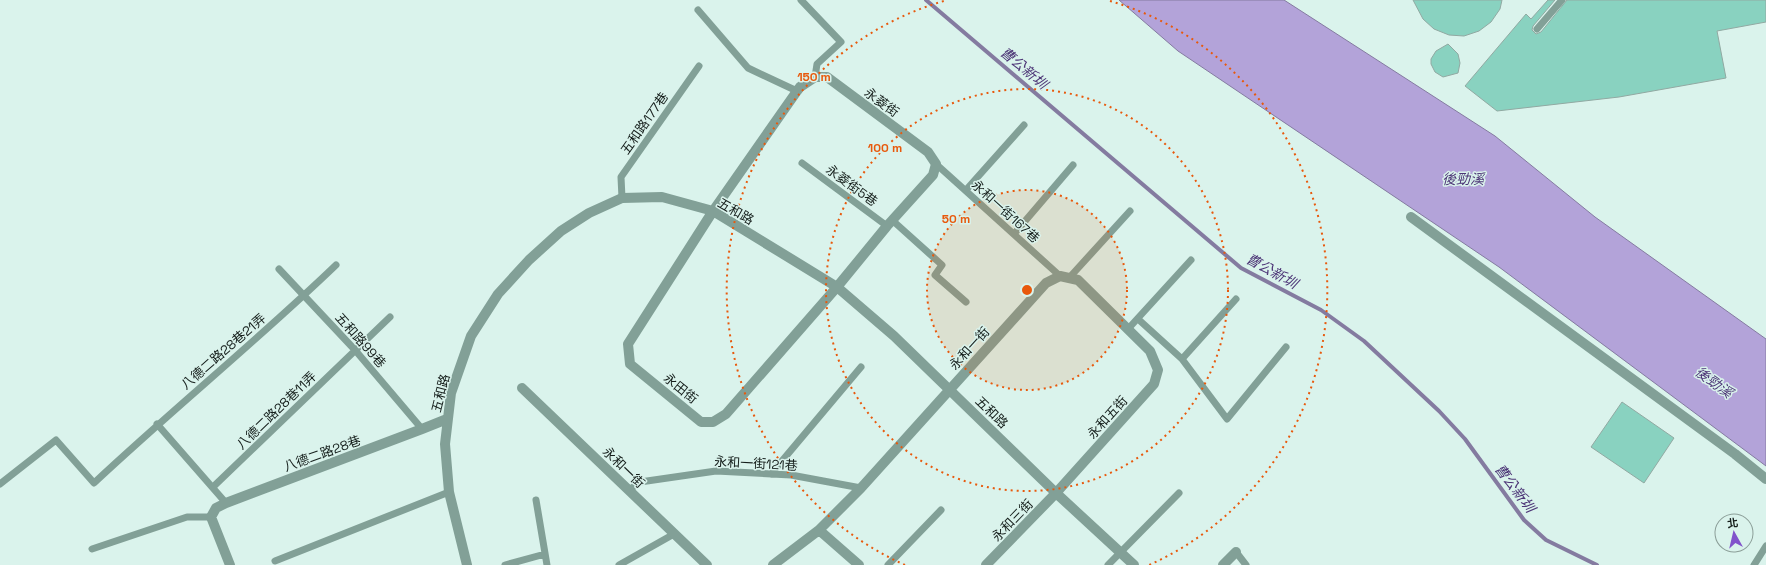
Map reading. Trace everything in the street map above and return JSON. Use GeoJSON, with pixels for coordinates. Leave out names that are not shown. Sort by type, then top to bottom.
{"type":"FeatureCollection","features":[{"type":"Feature","properties":{"kind":"street"},"geometry":{"type":"LineString","coordinates":[[713,211],[800,87],[815,77]]}},
{"type":"Feature","properties":{"kind":"street","name":"永菱街"},"geometry":{"type":"LineString","coordinates":[[815,77],[827,77],[928,152],[936,164]]}},
{"type":"Feature","properties":{"kind":"street"},"geometry":{"type":"LineString","coordinates":[[837,287],[890,223],[933,175],[936,164]]}},
{"type":"Feature","properties":{"kind":"street","name":"五和路"},"geometry":{"type":"LineString","coordinates":[[468,565],[448,492],[445,444],[451,393],[471,336],[498,294],[529,260],[561,231],[589,213],[622,198],[662,196],[713,211],[837,287],[894,336],[1056,493],[1134,565]]}},
{"type":"Feature","properties":{"kind":"street","name":"永田街"},"geometry":{"type":"LineString","coordinates":[[713,211],[628,344],[630,364],[701,422],[713,422],[726,414],[837,287]]}},
{"type":"Feature","properties":{"kind":"street"},"geometry":{"type":"LineString","coordinates":[[1411,217],[1728,449],[1766,479]]}},
{"type":"Feature","properties":{"kind":"street"},"geometry":{"type":"LineString","coordinates":[[1064,277],[1078,280],[1128,329]]}},
{"type":"Feature","properties":{"kind":"street","name":"永和一街"},"geometry":{"type":"LineString","coordinates":[[773,565],[819,530],[861,488],[1046,283],[1064,277]]}},
{"type":"Feature","properties":{"kind":"street","name":"永和五街"},"geometry":{"type":"LineString","coordinates":[[1056,493],[1154,384],[1158,370],[1150,351],[1128,329]]}},
{"type":"Feature","properties":{"kind":"street","name":"永和一街"},"geometry":{"type":"LineString","coordinates":[[522,388],[707,565]]}},
{"type":"Feature","properties":{"kind":"street","name":"八德二路28巷"},"geometry":{"type":"LineString","coordinates":[[212,517],[216,508],[226,503],[422,430],[447,418]]}},
{"type":"Feature","properties":{"kind":"street","name":"永和三街"},"geometry":{"type":"LineString","coordinates":[[986,565],[1056,493]]}},
{"type":"Feature","properties":{"kind":"street"},"geometry":{"type":"LineString","coordinates":[[212,517],[230,565]]}},
{"type":"Feature","properties":{"kind":"street"},"geometry":{"type":"LineString","coordinates":[[819,530],[859,565]]}},
{"type":"Feature","properties":{"kind":"street"},"geometry":{"type":"LineString","coordinates":[[1223,565],[1236,552]]}},
{"type":"Feature","properties":{"kind":"lane"},"geometry":{"type":"LineString","coordinates":[[801,0],[841,42],[817,64],[815,77]]}},
{"type":"Feature","properties":{"kind":"lane"},"geometry":{"type":"LineString","coordinates":[[1537,29],[1562,0]]}},
{"type":"Feature","properties":{"kind":"lane"},"geometry":{"type":"LineString","coordinates":[[698,10],[748,68],[797,91]]}},
{"type":"Feature","properties":{"kind":"lane","name":"五和路177巷"},"geometry":{"type":"LineString","coordinates":[[622,198],[621,177],[699,66]]}},
{"type":"Feature","properties":{"kind":"lane"},"geometry":{"type":"LineString","coordinates":[[966,190],[1024,125]]}},
{"type":"Feature","properties":{"kind":"lane","name":"永菱街5巷"},"geometry":{"type":"LineString","coordinates":[[802,163],[890,223],[942,265],[934,275],[966,302]]}},
{"type":"Feature","properties":{"kind":"lane","name":"永和一街167巷"},"geometry":{"type":"LineString","coordinates":[[936,164],[1064,277]]}},
{"type":"Feature","properties":{"kind":"lane"},"geometry":{"type":"LineString","coordinates":[[1014,234],[1073,165]]}},
{"type":"Feature","properties":{"kind":"lane"},"geometry":{"type":"LineString","coordinates":[[1064,277],[1130,211]]}},
{"type":"Feature","properties":{"kind":"lane"},"geometry":{"type":"LineString","coordinates":[[1128,329],[1192,260]]}},
{"type":"Feature","properties":{"kind":"lane","name":"八德二路28巷21弄"},"geometry":{"type":"LineString","coordinates":[[0,484],[56,440],[94,482],[157,424],[304,296],[336,265]]}},
{"type":"Feature","properties":{"kind":"lane","name":"五和路99巷"},"geometry":{"type":"LineString","coordinates":[[279,269],[355,350],[422,430]]}},
{"type":"Feature","properties":{"kind":"lane"},"geometry":{"type":"LineString","coordinates":[[1182,359],[1236,299]]}},
{"type":"Feature","properties":{"kind":"lane","name":"八德二路28巷11弄"},"geometry":{"type":"LineString","coordinates":[[213,487],[390,317]]}},
{"type":"Feature","properties":{"kind":"lane"},"geometry":{"type":"LineString","coordinates":[[1138,318],[1182,359],[1226,419],[1286,347]]}},
{"type":"Feature","properties":{"kind":"lane"},"geometry":{"type":"LineString","coordinates":[[771,474],[861,367]]}},
{"type":"Feature","properties":{"kind":"lane"},"geometry":{"type":"LineString","coordinates":[[157,424],[226,503]]}},
{"type":"Feature","properties":{"kind":"lane","name":"永和一街121巷"},"geometry":{"type":"LineString","coordinates":[[629,490],[640,482],[716,471],[791,475],[861,488]]}},
{"type":"Feature","properties":{"kind":"lane"},"geometry":{"type":"LineString","coordinates":[[275,561],[448,492]]}},
{"type":"Feature","properties":{"kind":"lane"},"geometry":{"type":"LineString","coordinates":[[1108,565],[1179,492]]}},
{"type":"Feature","properties":{"kind":"lane"},"geometry":{"type":"LineString","coordinates":[[536,500],[547,565]]}},
{"type":"Feature","properties":{"kind":"lane"},"geometry":{"type":"LineString","coordinates":[[888,565],[942,510]]}},
{"type":"Feature","properties":{"kind":"lane"},"geometry":{"type":"LineString","coordinates":[[92,550],[187,517],[212,517]]}},
{"type":"Feature","properties":{"kind":"lane"},"geometry":{"type":"LineString","coordinates":[[619,565],[674,534]]}},
{"type":"Feature","properties":{"kind":"lane"},"geometry":{"type":"LineString","coordinates":[[1754,565],[1766,546]]}},
{"type":"Feature","properties":{"kind":"lane"},"geometry":{"type":"LineString","coordinates":[[1236,552],[1246,565]]}},
{"type":"Feature","properties":{"kind":"lane"},"geometry":{"type":"LineString","coordinates":[[505,565],[545,554]]}},
{"type":"Feature","properties":{"kind":"water","name":"後勁溪"},"geometry":{"type":"Polygon","coordinates":[[[1119,0],[1284,0],[1495,136],[1595,217],[1766,339],[1766,466],[1499,267],[1178,51],[1119,0]]]}},
{"type":"Feature","properties":{"kind":"building"},"geometry":{"type":"Polygon","coordinates":[[[1413,0],[1502,0],[1500,9],[1491,22],[1479,31],[1464,36],[1449,35],[1434,29],[1423,19],[1413,0]]]}},
{"type":"Feature","properties":{"kind":"building"},"geometry":{"type":"Polygon","coordinates":[[[1548,0],[1555,0],[1533,26],[1532,30],[1536,34],[1541,32],[1567,0],[1766,0],[1766,22],[1717,31],[1726,78],[1619,97],[1497,111],[1465,86],[1526,14],[1531,19],[1548,0]]]}},
{"type":"Feature","properties":{"kind":"building"},"geometry":{"type":"Polygon","coordinates":[[[1448,44],[1458,54],[1460,63],[1458,73],[1443,77],[1435,72],[1431,64],[1431,59],[1436,51],[1448,44]]]}},
{"type":"Feature","properties":{"kind":"building"},"geometry":{"type":"Polygon","coordinates":[[[1622,402],[1674,438],[1644,483],[1591,447],[1622,402]]]}},
{"type":"Feature","properties":{"kind":"waterway","name":"曹公新圳"},"geometry":{"type":"LineString","coordinates":[[926,0],[1241,268],[1321,310],[1364,341],[1439,411],[1465,439],[1524,520],[1546,540],[1597,565]]}}]}
